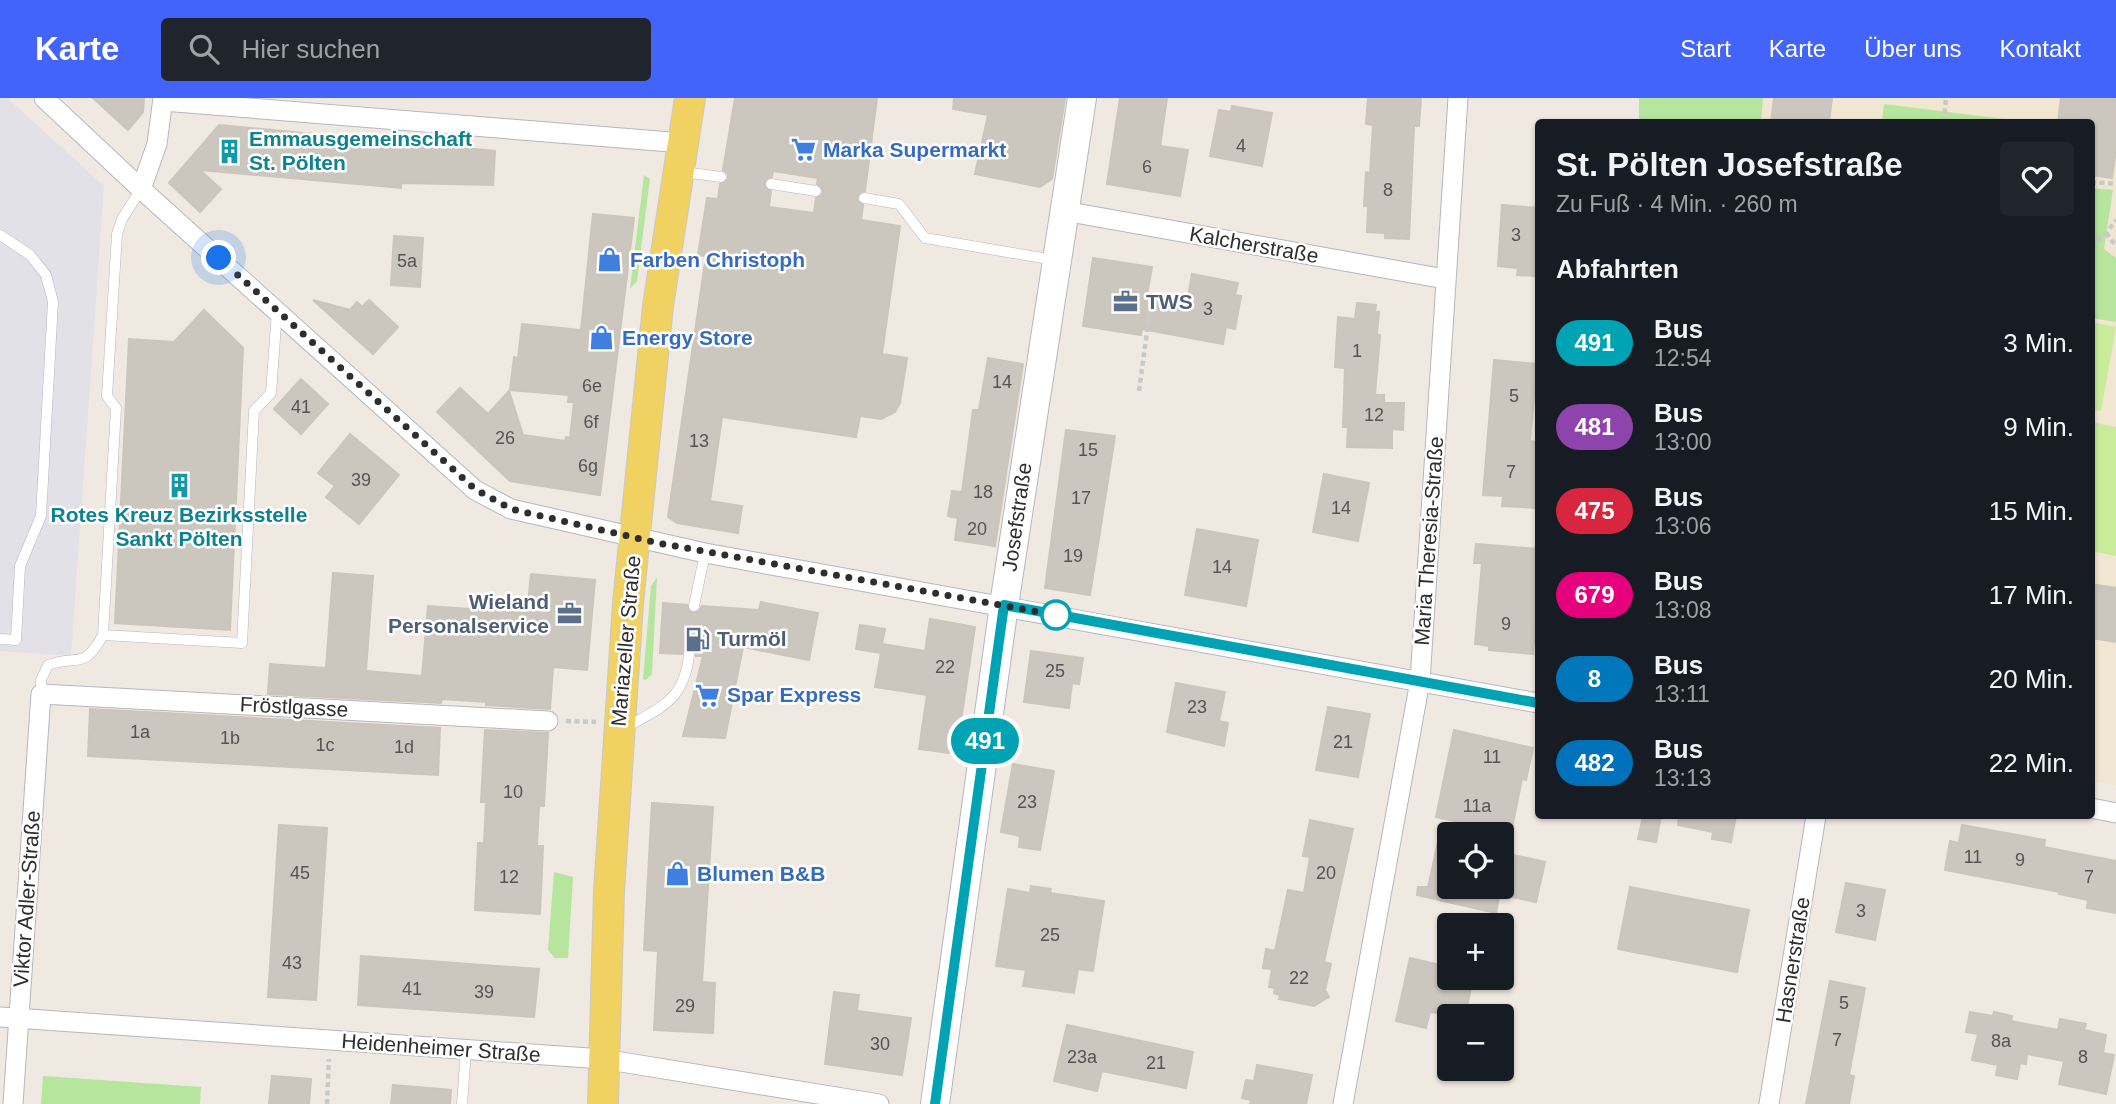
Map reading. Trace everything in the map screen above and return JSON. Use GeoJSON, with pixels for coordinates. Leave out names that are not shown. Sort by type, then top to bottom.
{"type":"FeatureCollection","features":[{"type":"Feature","properties":{"kind":"main road","name":"Mariazeller Straße"},"geometry":{"type":"LineString","coordinates":[[603,1104],[618,728],[634,538],[674,151],[690,98]]}},
{"type":"Feature","properties":{"kind":"street"},"geometry":{"type":"LineString","coordinates":[[44,98],[141,189],[475,489],[511,509],[705,553],[1535,702]]}},
{"type":"Feature","properties":{"kind":"street","name":"Josefstraße"},"geometry":{"type":"LineString","coordinates":[[935,1104],[1004,605],[1082,98]]}},
{"type":"Feature","properties":{"kind":"street","name":"Maria Theresia-Straße"},"geometry":{"type":"LineString","coordinates":[[1343,1104],[1419,681],[1428,584],[1458,98]]}},
{"type":"Feature","properties":{"kind":"street"},"geometry":{"type":"LineString","coordinates":[[141,189],[157,144],[163,100],[674,151]]}},
{"type":"Feature","properties":{"kind":"street","name":"Kalcherstraße"},"geometry":{"type":"LineString","coordinates":[[1064,211],[1445,279]]}},
{"type":"Feature","properties":{"kind":"street","name":"Fröstlgasse"},"geometry":{"type":"LineString","coordinates":[[41,694],[548,721]]}},
{"type":"Feature","properties":{"kind":"street","name":"Viktor Adler-Straße"},"geometry":{"type":"LineString","coordinates":[[13,1104],[9,1018],[41,694]]}},
{"type":"Feature","properties":{"kind":"street"},"geometry":{"type":"LineString","coordinates":[[2095,809],[2116,813]]}},
{"type":"Feature","properties":{"kind":"street","name":"Hasnerstraße"},"geometry":{"type":"LineString","coordinates":[[1769,1104],[1816,819]]}},
{"type":"Feature","properties":{"kind":"street","name":"Heidenheimer Straße"},"geometry":{"type":"LineString","coordinates":[[9,1018],[603,1059],[879,1104]]}},
{"type":"Feature","properties":{"kind":"lane"},"geometry":{"type":"LineString","coordinates":[[674,151],[721,177]]}},
{"type":"Feature","properties":{"kind":"lane"},"geometry":{"type":"LineString","coordinates":[[771,184],[816,191]]}},
{"type":"Feature","properties":{"kind":"lane"},"geometry":{"type":"LineString","coordinates":[[41,694],[41,680],[48,665],[85,660],[93,653],[103,635],[116,408],[107,396],[117,234],[122,219],[141,189]]}},
{"type":"Feature","properties":{"kind":"lane"},"geometry":{"type":"LineString","coordinates":[[864,198],[899,204],[925,238],[1058,261]]}},
{"type":"Feature","properties":{"kind":"lane"},"geometry":{"type":"LineString","coordinates":[[0,235],[30,255],[46,275],[53,302],[41,516],[20,566],[16,640],[0,639]]}},
{"type":"Feature","properties":{"kind":"lane"},"geometry":{"type":"LineString","coordinates":[[103,635],[242,643],[254,411],[271,393],[277,310]]}},
{"type":"Feature","properties":{"kind":"lane"},"geometry":{"type":"LineString","coordinates":[[694,606],[705,553]]}},
{"type":"Feature","properties":{"kind":"lane"},"geometry":{"type":"LineString","coordinates":[[618,728],[671,701],[678,693],[687,673],[689,655]]}},
{"type":"Feature","properties":{"kind":"lane"},"geometry":{"type":"LineString","coordinates":[[462,1104],[466,1050]]}},
{"type":"Feature","properties":{"kind":"path"},"geometry":{"type":"LineString","coordinates":[[1944,119],[1946,98]]}},
{"type":"Feature","properties":{"kind":"path"},"geometry":{"type":"LineString","coordinates":[[2095,181],[2116,184]]}},
{"type":"Feature","properties":{"kind":"path"},"geometry":{"type":"LineString","coordinates":[[2095,243],[2116,220]]}},
{"type":"Feature","properties":{"kind":"path"},"geometry":{"type":"LineString","coordinates":[[2106,233],[2116,246]]}},
{"type":"Feature","properties":{"kind":"path"},"geometry":{"type":"LineString","coordinates":[[1139,391],[1151,302],[1146,301]]}},
{"type":"Feature","properties":{"kind":"path"},"geometry":{"type":"LineString","coordinates":[[548,721],[618,728]]}},
{"type":"Feature","properties":{"kind":"path"},"geometry":{"type":"LineString","coordinates":[[327,1104],[330,1040]]}},
{"type":"Feature","properties":{"kind":"shaded area"},"geometry":{"type":"Polygon","coordinates":[[[0,98],[7,98],[104,186],[71,656],[0,651],[0,98]]]}},
{"type":"Feature","properties":{"kind":"shaded area"},"geometry":{"type":"Polygon","coordinates":[[[1639,98],[2116,98],[2116,785],[2095,782],[2095,119],[1639,119],[1639,98]]]}},
{"type":"Feature","properties":{"kind":"green space"},"geometry":{"type":"Polygon","coordinates":[[[1639,98],[1763,98],[1761,119],[1639,119],[1639,98]]]}},
{"type":"Feature","properties":{"kind":"green space"},"geometry":{"type":"Polygon","coordinates":[[[1884,104],[2004,119],[1882,119],[1884,104]]]}},
{"type":"Feature","properties":{"kind":"green space"},"geometry":{"type":"Polygon","coordinates":[[[644,175],[650,179],[637,281],[630,289],[644,175]]]}},
{"type":"Feature","properties":{"kind":"green space"},"geometry":{"type":"Polygon","coordinates":[[[2095,188],[2113,190],[2104,249],[2116,258],[2116,322],[2095,319],[2095,188]]]}},
{"type":"Feature","properties":{"kind":"green space"},"geometry":{"type":"Polygon","coordinates":[[[2095,323],[2116,327],[2101,411],[2095,410],[2095,323]]]}},
{"type":"Feature","properties":{"kind":"green space"},"geometry":{"type":"Polygon","coordinates":[[[2095,423],[2116,427],[2116,556],[2095,552],[2095,423]]]}},
{"type":"Feature","properties":{"kind":"green space"},"geometry":{"type":"Polygon","coordinates":[[[657,577],[652,674],[646,680],[643,679],[651,586],[657,577]]]}},
{"type":"Feature","properties":{"kind":"green space"},"geometry":{"type":"Polygon","coordinates":[[[554,872],[573,877],[568,958],[555,958],[548,950],[554,872]]]}},
{"type":"Feature","properties":{"kind":"green space"},"geometry":{"type":"Polygon","coordinates":[[[43,1076],[201,1087],[200,1104],[41,1104],[43,1076]]]}},
{"type":"Feature","properties":{"kind":"building"},"geometry":{"type":"Polygon","coordinates":[[[93,98],[144,98],[143,112],[128,130],[93,98]]]}},
{"type":"Feature","properties":{"kind":"building"},"geometry":{"type":"Polygon","coordinates":[[[735,98],[877,98],[865,191],[859,193],[857,200],[863,205],[861,220],[900,226],[882,354],[907,358],[900,403],[895,412],[881,419],[860,416],[856,437],[722,417],[710,501],[742,506],[738,533],[677,523],[668,517],[706,256],[698,255],[707,198],[718,199],[720,184],[728,179],[728,174],[723,170],[735,98]],[[773,171],[772,177],[766,179],[764,184],[771,191],[769,207],[814,213],[816,198],[821,196],[823,191],[817,184],[818,178],[773,171]]]}},
{"type":"Feature","properties":{"kind":"building"},"geometry":{"type":"Polygon","coordinates":[[[954,98],[1065,98],[1052,179],[1040,187],[975,174],[988,115],[953,109],[954,98]]]}},
{"type":"Feature","properties":{"kind":"building"},"geometry":{"type":"Polygon","coordinates":[[[1120,98],[1167,98],[1160,146],[1188,150],[1180,196],[1107,184],[1120,98]]]}},
{"type":"Feature","properties":{"kind":"building"},"geometry":{"type":"Polygon","coordinates":[[[1368,98],[1421,98],[1419,126],[1414,126],[1409,239],[1385,238],[1385,233],[1367,232],[1368,206],[1364,206],[1366,172],[1370,173],[1373,125],[1366,124],[1368,98]]]}},
{"type":"Feature","properties":{"kind":"building"},"geometry":{"type":"Polygon","coordinates":[[[1774,98],[1832,98],[1829,119],[1771,119],[1774,98]]]}},
{"type":"Feature","properties":{"kind":"building"},"geometry":{"type":"Polygon","coordinates":[[[2061,98],[2116,98],[2116,149],[2112,178],[2095,176],[2095,119],[2058,119],[2061,98]]]}},
{"type":"Feature","properties":{"kind":"building"},"geometry":{"type":"Polygon","coordinates":[[[1232,106],[1272,113],[1262,166],[1210,156],[1219,110],[1231,112],[1232,106]]]}},
{"type":"Feature","properties":{"kind":"building"},"geometry":{"type":"Polygon","coordinates":[[[219,125],[495,151],[493,185],[401,183],[401,188],[200,170],[221,189],[200,212],[169,183],[219,125]]]}},
{"type":"Feature","properties":{"kind":"building"},"geometry":{"type":"Polygon","coordinates":[[[1502,205],[1535,208],[1535,276],[1517,275],[1518,268],[1498,266],[1502,205]]]}},
{"type":"Feature","properties":{"kind":"building"},"geometry":{"type":"Polygon","coordinates":[[[593,214],[634,218],[600,495],[510,481],[437,412],[460,388],[488,414],[509,391],[523,435],[565,441],[566,437],[570,438],[574,402],[568,402],[569,395],[510,390],[514,357],[518,358],[522,324],[581,330],[593,214]]]}},
{"type":"Feature","properties":{"kind":"building"},"geometry":{"type":"Polygon","coordinates":[[[394,236],[423,238],[420,287],[391,285],[394,236]]]}},
{"type":"Feature","properties":{"kind":"building"},"geometry":{"type":"Polygon","coordinates":[[[1093,258],[1152,267],[1147,295],[1187,303],[1192,274],[1238,283],[1235,295],[1241,296],[1235,329],[1226,327],[1223,344],[1142,329],[1141,335],[1083,326],[1093,258]]]}},
{"type":"Feature","properties":{"kind":"building"},"geometry":{"type":"Polygon","coordinates":[[[313,300],[350,310],[357,302],[362,307],[369,300],[398,327],[373,354],[313,300]]]}},
{"type":"Feature","properties":{"kind":"building"},"geometry":{"type":"Polygon","coordinates":[[[1357,303],[1376,305],[1375,312],[1379,312],[1377,335],[1380,335],[1375,395],[1384,395],[1384,403],[1404,403],[1403,430],[1392,429],[1392,448],[1347,447],[1348,427],[1343,427],[1345,368],[1335,367],[1338,317],[1355,319],[1357,303]]]}},
{"type":"Feature","properties":{"kind":"building","name":"Rotes Kreuz Bezirksstelle Sankt Pölten"},"geometry":{"type":"Polygon","coordinates":[[[204,310],[243,348],[230,630],[115,623],[129,339],[174,342],[204,310]]]}},
{"type":"Feature","properties":{"kind":"building"},"geometry":{"type":"Polygon","coordinates":[[[988,358],[1023,364],[995,546],[955,540],[958,518],[948,516],[952,491],[962,492],[973,410],[979,410],[988,358]]]}},
{"type":"Feature","properties":{"kind":"building"},"geometry":{"type":"Polygon","coordinates":[[[1494,360],[1535,364],[1530,441],[1535,442],[1535,508],[1502,506],[1503,496],[1483,495],[1494,360]]]}},
{"type":"Feature","properties":{"kind":"building"},"geometry":{"type":"Polygon","coordinates":[[[301,379],[328,404],[301,434],[274,409],[301,379]]]}},
{"type":"Feature","properties":{"kind":"building"},"geometry":{"type":"Polygon","coordinates":[[[1066,430],[1115,436],[1090,595],[1045,588],[1066,430]]]}},
{"type":"Feature","properties":{"kind":"building"},"geometry":{"type":"Polygon","coordinates":[[[350,434],[399,475],[359,524],[326,497],[335,486],[318,473],[350,434]]]}},
{"type":"Feature","properties":{"kind":"building"},"geometry":{"type":"Polygon","coordinates":[[[1324,474],[1369,483],[1358,541],[1313,532],[1324,474]]]}},
{"type":"Feature","properties":{"kind":"building"},"geometry":{"type":"Polygon","coordinates":[[[1197,529],[1258,540],[1246,606],[1185,595],[1197,529]]]}},
{"type":"Feature","properties":{"kind":"building"},"geometry":{"type":"Polygon","coordinates":[[[1476,544],[1535,549],[1533,654],[1489,650],[1489,646],[1475,644],[1482,563],[1474,563],[1476,544]]]}},
{"type":"Feature","properties":{"kind":"building"},"geometry":{"type":"Polygon","coordinates":[[[333,573],[373,576],[366,671],[422,676],[428,606],[527,613],[531,574],[595,580],[587,670],[553,667],[550,709],[442,699],[441,703],[268,694],[270,664],[326,668],[333,573]]]}},
{"type":"Feature","properties":{"kind":"building"},"geometry":{"type":"Polygon","coordinates":[[[2095,585],[2116,588],[2116,642],[2095,639],[2095,585]]]}},
{"type":"Feature","properties":{"kind":"building"},"geometry":{"type":"Polygon","coordinates":[[[761,602],[818,613],[809,660],[743,647],[725,738],[683,736],[703,656],[696,656],[690,648],[682,654],[660,653],[663,603],[687,605],[693,613],[699,611],[702,606],[759,610],[761,602]]]}},
{"type":"Feature","properties":{"kind":"building"},"geometry":{"type":"Polygon","coordinates":[[[930,619],[975,627],[956,754],[919,749],[927,695],[875,687],[881,653],[856,649],[860,625],[885,629],[882,644],[925,651],[930,619]]]}},
{"type":"Feature","properties":{"kind":"building"},"geometry":{"type":"Polygon","coordinates":[[[1031,651],[1083,658],[1079,684],[1072,683],[1069,708],[1024,702],[1031,651]]]}},
{"type":"Feature","properties":{"kind":"building"},"geometry":{"type":"Polygon","coordinates":[[[1176,683],[1225,692],[1219,721],[1228,723],[1224,746],[1167,732],[1176,683]]]}},
{"type":"Feature","properties":{"kind":"building"},"geometry":{"type":"Polygon","coordinates":[[[1328,707],[1370,714],[1358,777],[1316,770],[1328,707]]]}},
{"type":"Feature","properties":{"kind":"building"},"geometry":{"type":"Polygon","coordinates":[[[90,709],[440,728],[438,775],[88,756],[90,709]]]}},
{"type":"Feature","properties":{"kind":"building"},"geometry":{"type":"Polygon","coordinates":[[[485,730],[548,733],[544,806],[539,806],[537,846],[543,846],[540,914],[475,910],[478,843],[484,843],[486,802],[481,802],[485,730]]]}},
{"type":"Feature","properties":{"kind":"building"},"geometry":{"type":"Polygon","coordinates":[[[1454,730],[1533,748],[1526,780],[1522,779],[1513,822],[1459,822],[1436,817],[1454,730]]]}},
{"type":"Feature","properties":{"kind":"building"},"geometry":{"type":"Polygon","coordinates":[[[1013,764],[1054,771],[1040,850],[1019,847],[1020,836],[1001,832],[1013,764]]]}},
{"type":"Feature","properties":{"kind":"building"},"geometry":{"type":"Polygon","coordinates":[[[652,803],[713,807],[702,982],[715,983],[713,1033],[654,1030],[658,951],[644,950],[652,803]]]}},
{"type":"Feature","properties":{"kind":"building"},"geometry":{"type":"Polygon","coordinates":[[[1642,819],[1660,819],[1656,842],[1638,839],[1642,819]]]}},
{"type":"Feature","properties":{"kind":"building"},"geometry":{"type":"Polygon","coordinates":[[[1679,819],[1735,819],[1731,842],[1712,839],[1713,832],[1678,825],[1679,819]]]}},
{"type":"Feature","properties":{"kind":"building"},"geometry":{"type":"Polygon","coordinates":[[[1310,820],[1353,829],[1324,962],[1331,964],[1325,990],[1329,997],[1314,1006],[1279,999],[1280,995],[1274,993],[1275,988],[1269,987],[1272,969],[1263,968],[1266,949],[1275,951],[1288,890],[1304,893],[1310,857],[1303,856],[1310,820]]]}},
{"type":"Feature","properties":{"kind":"building"},"geometry":{"type":"Polygon","coordinates":[[[279,825],[327,828],[316,1000],[268,997],[279,825]]]}},
{"type":"Feature","properties":{"kind":"building"},"geometry":{"type":"Polygon","coordinates":[[[1962,825],[2045,840],[2044,847],[2116,861],[2116,913],[2087,908],[2088,900],[2059,894],[2060,892],[1945,870],[1950,841],[1959,843],[1962,825]]]}},
{"type":"Feature","properties":{"kind":"building"},"geometry":{"type":"Polygon","coordinates":[[[1437,847],[1437,899],[1499,899],[1496,913],[1417,895],[1418,887],[1428,887],[1437,847]]]}},
{"type":"Feature","properties":{"kind":"building"},"geometry":{"type":"Polygon","coordinates":[[[1514,855],[1545,862],[1536,902],[1514,897],[1514,855]]]}},
{"type":"Feature","properties":{"kind":"building"},"geometry":{"type":"Polygon","coordinates":[[[1846,883],[1885,890],[1875,940],[1836,932],[1846,883]]]}},
{"type":"Feature","properties":{"kind":"building"},"geometry":{"type":"Polygon","coordinates":[[[1031,886],[1051,889],[1050,893],[1104,901],[1093,971],[1078,969],[1074,993],[1023,986],[1026,970],[996,966],[1008,889],[1030,893],[1031,886]]]}},
{"type":"Feature","properties":{"kind":"building"},"geometry":{"type":"Polygon","coordinates":[[[1630,887],[1749,910],[1737,972],[1618,949],[1630,887]]]}},
{"type":"Feature","properties":{"kind":"building"},"geometry":{"type":"Polygon","coordinates":[[[361,956],[539,969],[534,1017],[358,1005],[361,956]]]}},
{"type":"Feature","properties":{"kind":"building"},"geometry":{"type":"Polygon","coordinates":[[[1410,958],[1437,964],[1437,990],[1471,990],[1468,1004],[1437,1004],[1437,1013],[1430,1012],[1426,1028],[1396,1021],[1410,958]]]}},
{"type":"Feature","properties":{"kind":"building"},"geometry":{"type":"Polygon","coordinates":[[[1830,981],[1865,988],[1849,1075],[1854,1076],[1849,1104],[1806,1104],[1830,981]]]}},
{"type":"Feature","properties":{"kind":"building"},"geometry":{"type":"Polygon","coordinates":[[[834,992],[859,995],[857,1011],[911,1018],[902,1075],[825,1064],[834,992]]]}},
{"type":"Feature","properties":{"kind":"building"},"geometry":{"type":"Polygon","coordinates":[[[1970,1012],[1993,1016],[1994,1012],[2012,1016],[2011,1021],[2058,1030],[2060,1019],[2086,1024],[2084,1030],[2106,1035],[2103,1053],[2114,1055],[2106,1094],[2059,1084],[2064,1061],[2027,1054],[2026,1064],[2020,1063],[2017,1079],[1996,1075],[1998,1065],[1972,1060],[1978,1034],[1966,1032],[1970,1012]]]}},
{"type":"Feature","properties":{"kind":"building"},"geometry":{"type":"Polygon","coordinates":[[[1067,1025],[1193,1052],[1186,1088],[1102,1071],[1097,1091],[1054,1081],[1067,1025]]]}},
{"type":"Feature","properties":{"kind":"building"},"geometry":{"type":"Polygon","coordinates":[[[1257,1065],[1312,1075],[1306,1104],[1250,1104],[1251,1100],[1242,1098],[1246,1080],[1254,1081],[1257,1065]]]}},
{"type":"Feature","properties":{"kind":"building"},"geometry":{"type":"Polygon","coordinates":[[[272,1076],[311,1079],[309,1104],[269,1104],[272,1076]]]}},
{"type":"Feature","properties":{"kind":"building"},"geometry":{"type":"Polygon","coordinates":[[[393,1085],[451,1090],[450,1104],[391,1104],[393,1085]]]}},
{"type":"Feature","properties":{"kind":"bus line","name":"491"},"geometry":{"type":"LineString","coordinates":[[935,1104],[1004,605],[1535,702]]}},
{"type":"Feature","properties":{"kind":"place","name":"Marka Supermarkt"},"geometry":{"type":"Point","coordinates":[803,150]}},
{"type":"Feature","properties":{"kind":"place","name":"Emmausgemeinschaft St. Pölten"},"geometry":{"type":"Point","coordinates":[229,151]}},
{"type":"Feature","properties":{"kind":"place","name":"Farben Christoph"},"geometry":{"type":"Point","coordinates":[610,260]}},
{"type":"Feature","properties":{"kind":"place","name":"TWS"},"geometry":{"type":"Point","coordinates":[1126,302]}},
{"type":"Feature","properties":{"kind":"place","name":"Energy Store"},"geometry":{"type":"Point","coordinates":[602,338]}},
{"type":"Feature","properties":{"kind":"place","name":"Rotes Kreuz Bezirksstelle Sankt Pölten"},"geometry":{"type":"Point","coordinates":[179,486]}},
{"type":"Feature","properties":{"kind":"place","name":"Wieland Personalservice"},"geometry":{"type":"Point","coordinates":[569,614]}},
{"type":"Feature","properties":{"kind":"place","name":"Turmöl"},"geometry":{"type":"Point","coordinates":[697,639]}},
{"type":"Feature","properties":{"kind":"place","name":"Spar Express"},"geometry":{"type":"Point","coordinates":[707,695]}},
{"type":"Feature","properties":{"kind":"place","name":"Blumen B&B"},"geometry":{"type":"Point","coordinates":[677,874]}},
{"type":"Feature","properties":{"kind":"route"},"geometry":{"type":"LineString","coordinates":[[219,258],[475,489],[511,509],[705,553],[1056,615]]}}]}
